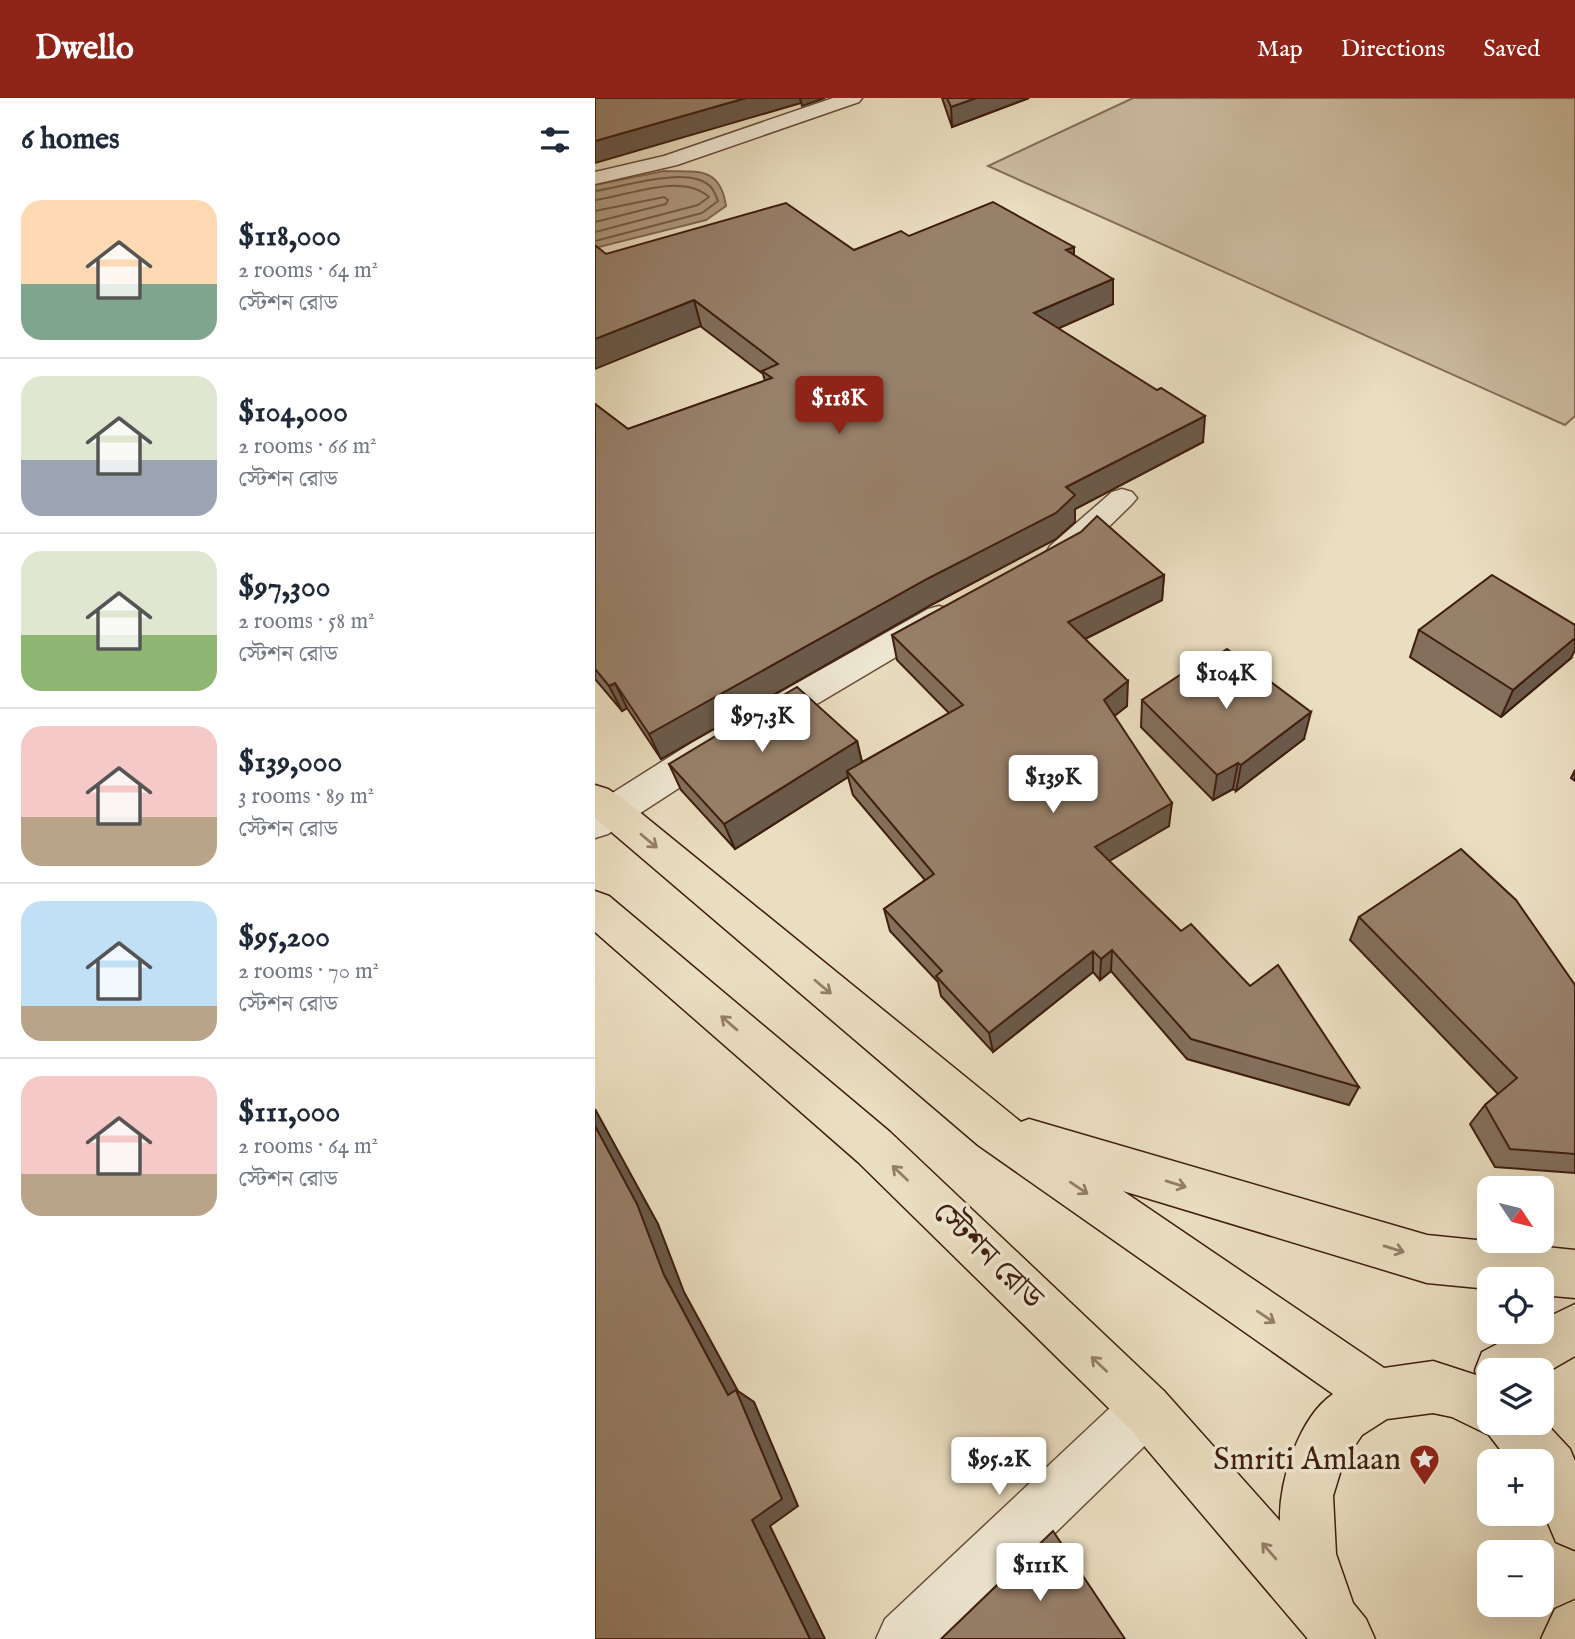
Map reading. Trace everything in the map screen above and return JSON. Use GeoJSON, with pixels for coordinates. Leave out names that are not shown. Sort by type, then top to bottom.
{"type":"FeatureCollection","features":[{"type":"Feature","properties":{"kind":"main road"},"geometry":{"type":"LineString","coordinates":[[601,811],[993,1130],[1378,1394]]}},
{"type":"Feature","properties":{"kind":"main road","name":"স্টেশন রোড"},"geometry":{"type":"LineString","coordinates":[[595,908],[874,1147],[1146,1409],[1347,1639]]}},
{"type":"Feature","properties":{"kind":"main road"},"geometry":{"type":"LineString","coordinates":[[993,1130],[1427,1259],[1575,1274]]}},
{"type":"Feature","properties":{"kind":"main road"},"geometry":{"type":"LineString","coordinates":[[1530,1358],[1575,1329]]}},
{"type":"Feature","properties":{"kind":"main road"},"geometry":{"type":"LineString","coordinates":[[1347,1639],[1324,1604],[1308,1555],[1306,1496],[1321,1449],[1344,1416],[1378,1394],[1433,1387],[1477,1387]]}},
{"type":"Feature","properties":{"kind":"main road"},"geometry":{"type":"LineString","coordinates":[[1521,1435],[1551,1468],[1575,1523]]}},
{"type":"Feature","properties":{"kind":"main road"},"geometry":{"type":"LineString","coordinates":[[1570,1639],[1575,1629]]}},
{"type":"Feature","properties":{"kind":"street"},"geometry":{"type":"LineString","coordinates":[[595,178],[670,161],[852,98]]}},
{"type":"Feature","properties":{"kind":"street"},"geometry":{"type":"LineString","coordinates":[[1034,567],[1069,548],[1122,498]]}},
{"type":"Feature","properties":{"kind":"street"},"geometry":{"type":"LineString","coordinates":[[601,811],[965,603]]}},
{"type":"Feature","properties":{"kind":"street"},"geometry":{"type":"LineString","coordinates":[[905,1639],[1146,1409]]}},
{"type":"Feature","properties":{"kind":"shaded area"},"geometry":{"type":"Polygon","coordinates":[[[1133,98],[1575,98],[1575,416],[1565,425],[988,166],[1133,98]]]}},
{"type":"Feature","properties":{"kind":"water"},"geometry":{"type":"Polygon","coordinates":[[[664,171],[697,172],[713,178],[719,184],[726,206],[706,220],[595,248],[595,185],[664,171]]]}},
{"type":"Feature","properties":{"kind":"building"},"geometry":{"type":"Polygon","coordinates":[[[595,98],[746,98],[595,141],[595,98]]]}},
{"type":"Feature","properties":{"kind":"building"},"geometry":{"type":"Polygon","coordinates":[[[947,98],[976,98],[951,107],[947,98]]]}},
{"type":"Feature","properties":{"kind":"building"},"geometry":{"type":"Polygon","coordinates":[[[993,202],[1074,247],[1066,250],[1113,279],[1034,313],[1157,390],[1161,388],[1205,416],[1066,487],[1075,495],[1056,513],[927,579],[649,734],[615,683],[609,686],[595,669],[595,404],[628,429],[772,378],[762,371],[778,364],[694,300],[595,339],[595,245],[606,254],[786,203],[854,250],[901,231],[909,236],[993,202]]]}},
{"type":"Feature","properties":{"kind":"building"},"geometry":{"type":"Polygon","coordinates":[[[1097,516],[1164,575],[1068,622],[1128,681],[1104,700],[1172,803],[1095,847],[1181,931],[1191,924],[1250,986],[1278,965],[1359,1087],[1191,1039],[1112,950],[1101,959],[1093,951],[989,1033],[936,976],[942,971],[884,909],[934,874],[847,771],[963,705],[892,635],[1081,532],[1097,516]]]}},
{"type":"Feature","properties":{"kind":"building"},"geometry":{"type":"Polygon","coordinates":[[[1492,575],[1575,625],[1575,638],[1513,690],[1419,630],[1492,575]]]}},
{"type":"Feature","properties":{"kind":"building"},"geometry":{"type":"Polygon","coordinates":[[[1227,649],[1311,712],[1241,765],[1238,763],[1217,775],[1142,700],[1183,673],[1187,676],[1227,649]]]}},
{"type":"Feature","properties":{"kind":"building"},"geometry":{"type":"Polygon","coordinates":[[[797,687],[857,741],[724,824],[669,764],[797,687]]]}},
{"type":"Feature","properties":{"kind":"building"},"geometry":{"type":"Polygon","coordinates":[[[1461,849],[1516,900],[1575,985],[1575,1154],[1510,1149],[1485,1105],[1517,1078],[1359,917],[1461,849]]]}},
{"type":"Feature","properties":{"kind":"building"},"geometry":{"type":"Polygon","coordinates":[[[595,1126],[637,1204],[664,1275],[728,1395],[736,1390],[782,1499],[752,1520],[810,1639],[595,1639],[595,1126]]]}},
{"type":"Feature","properties":{"kind":"building"},"geometry":{"type":"Polygon","coordinates":[[[1053,1531],[1125,1639],[941,1639],[1053,1531]]]}},
{"type":"Feature","properties":{"kind":"place","name":"Smriti Amlaan"},"geometry":{"type":"Point","coordinates":[1424,1487]}}]}
